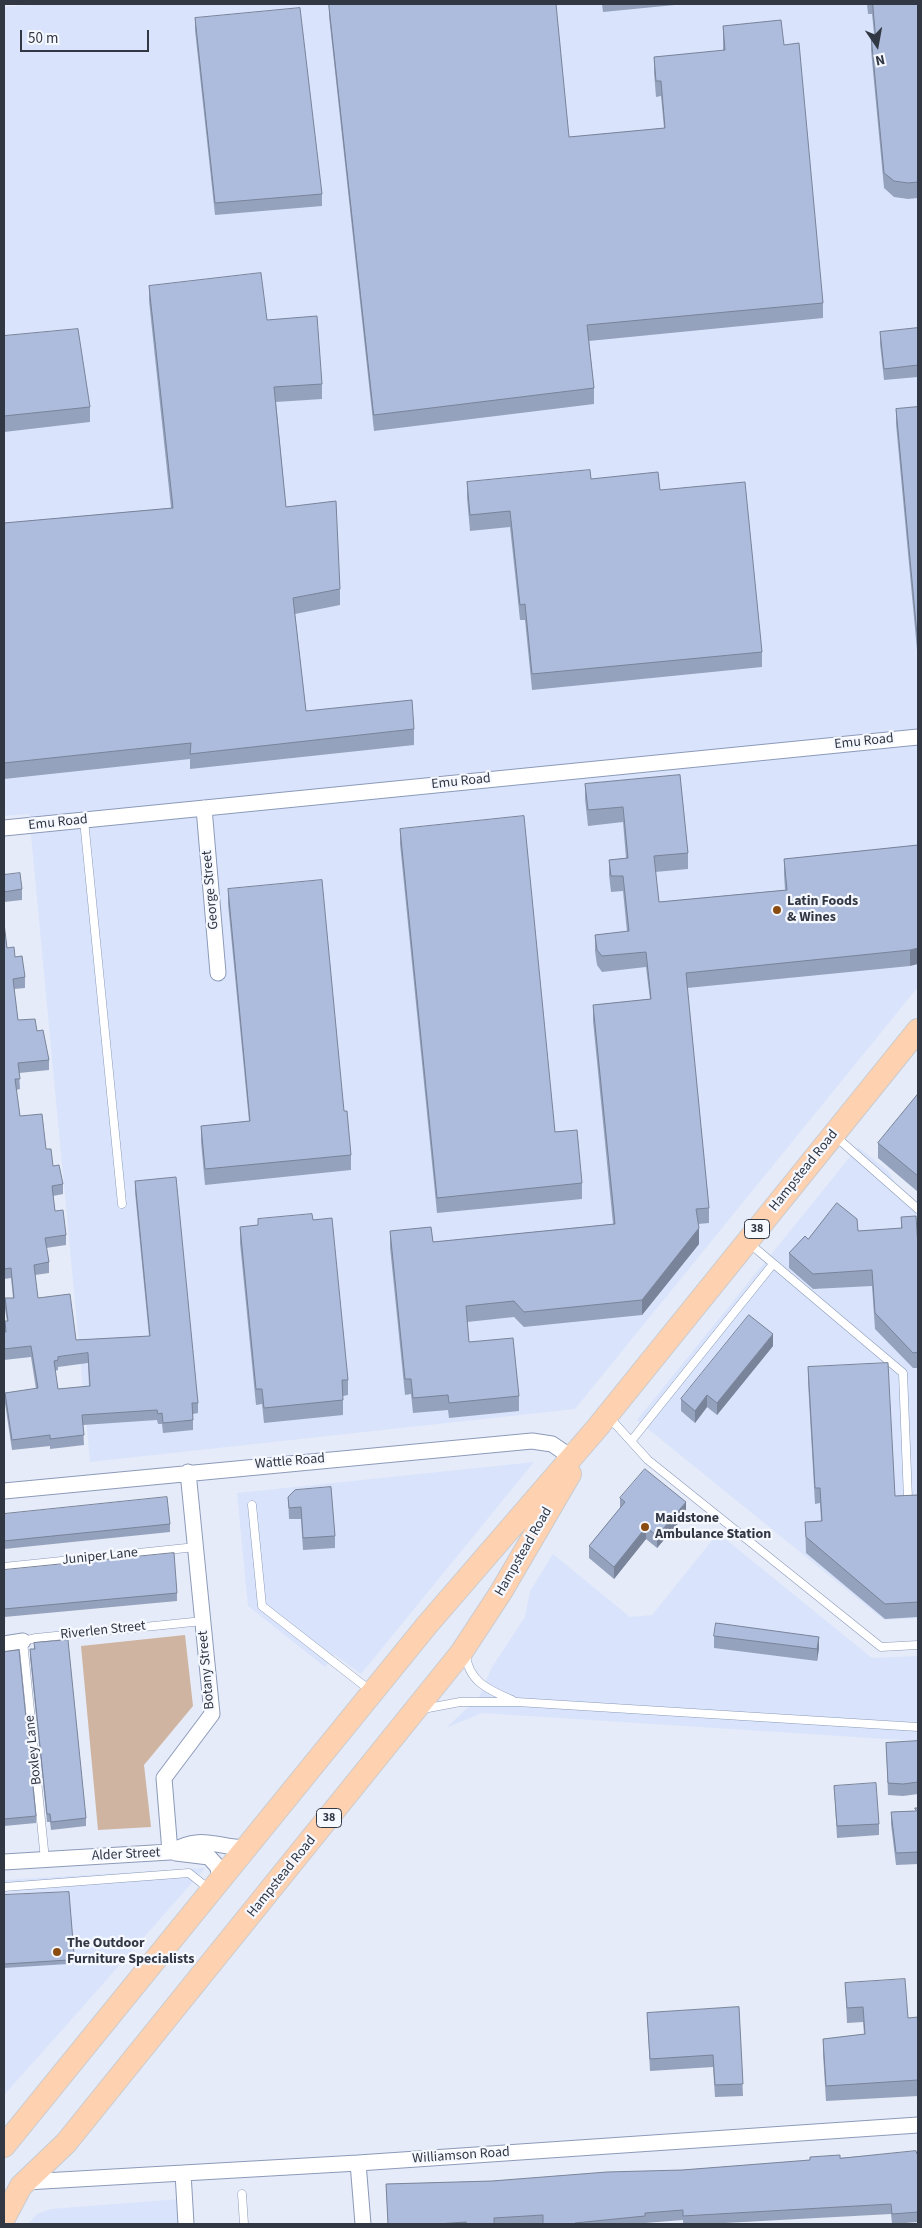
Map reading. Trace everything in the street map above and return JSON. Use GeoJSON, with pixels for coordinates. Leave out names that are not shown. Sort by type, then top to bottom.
{"type":"FeatureCollection","features":[{"type":"Feature","properties":{"kind":"main road","name":"Hampstead Road"},"geometry":{"type":"LineString","coordinates":[[4,2146],[427,1625],[602,1422],[918,1030]]}},
{"type":"Feature","properties":{"kind":"main road","name":"Hampstead Road"},"geometry":{"type":"LineString","coordinates":[[15,2182],[51,2160],[66,2144],[416,1711],[468,1643],[501,1592],[602,1422]]}},
{"type":"Feature","properties":{"kind":"main road","name":"38"},"geometry":{"type":"LineString","coordinates":[[4,2218],[12,2200],[15,2182]]}},
{"type":"Feature","properties":{"kind":"street","name":"Emu Road"},"geometry":{"type":"LineString","coordinates":[[4,828],[918,737]]}},
{"type":"Feature","properties":{"kind":"street","name":"George Street"},"geometry":{"type":"LineString","coordinates":[[204,808],[218,973]]}},
{"type":"Feature","properties":{"kind":"street","name":"Wattle Road"},"geometry":{"type":"LineString","coordinates":[[4,1491],[532,1440],[552,1444],[571,1457]]}},
{"type":"Feature","properties":{"kind":"street","name":"Botany Street"},"geometry":{"type":"LineString","coordinates":[[170,1852],[164,1778],[212,1714],[188,1472]]}},
{"type":"Feature","properties":{"kind":"street","name":"Riverlen Street"},"geometry":{"type":"LineString","coordinates":[[4,1644],[23,1641]]}},
{"type":"Feature","properties":{"kind":"street","name":"Alder Street"},"geometry":{"type":"LineString","coordinates":[[4,1862],[170,1852],[184,1846],[209,1842],[245,1848]]}},
{"type":"Feature","properties":{"kind":"street"},"geometry":{"type":"LineString","coordinates":[[170,1852],[209,1857],[217,1866],[216,1884]]}},
{"type":"Feature","properties":{"kind":"street","name":"Williamson Road"},"geometry":{"type":"LineString","coordinates":[[15,2182],[358,2163],[918,2125]]}},
{"type":"Feature","properties":{"kind":"street"},"geometry":{"type":"LineString","coordinates":[[358,2163],[363,2224]]}},
{"type":"Feature","properties":{"kind":"street"},"geometry":{"type":"LineString","coordinates":[[183,2174],[185,2224]]}},
{"type":"Feature","properties":{"kind":"lane"},"geometry":{"type":"LineString","coordinates":[[84,820],[122,1204]]}},
{"type":"Feature","properties":{"kind":"lane"},"geometry":{"type":"LineString","coordinates":[[834,1134],[918,1209]]}},
{"type":"Feature","properties":{"kind":"lane"},"geometry":{"type":"LineString","coordinates":[[747,1241],[903,1373],[908,1500]]}},
{"type":"Feature","properties":{"kind":"lane"},"geometry":{"type":"LineString","coordinates":[[632,1440],[773,1264]]}},
{"type":"Feature","properties":{"kind":"lane"},"geometry":{"type":"LineString","coordinates":[[602,1422],[632,1440],[648,1460],[881,1647],[918,1645]]}},
{"type":"Feature","properties":{"kind":"lane"},"geometry":{"type":"LineString","coordinates":[[252,1505],[262,1606],[373,1692]]}},
{"type":"Feature","properties":{"kind":"lane","name":"Juniper Lane"},"geometry":{"type":"LineString","coordinates":[[4,1567],[196,1547]]}},
{"type":"Feature","properties":{"kind":"lane","name":"Riverlen Street"},"geometry":{"type":"LineString","coordinates":[[23,1641],[36,1638],[203,1621]]}},
{"type":"Feature","properties":{"kind":"lane","name":"Boxley Lane"},"geometry":{"type":"LineString","coordinates":[[23,1641],[45,1860]]}},
{"type":"Feature","properties":{"kind":"lane"},"geometry":{"type":"LineString","coordinates":[[468,1643],[466,1658],[475,1679],[487,1689],[517,1702]]}},
{"type":"Feature","properties":{"kind":"lane"},"geometry":{"type":"LineString","coordinates":[[416,1711],[460,1702],[517,1702],[918,1727]]}},
{"type":"Feature","properties":{"kind":"lane"},"geometry":{"type":"LineString","coordinates":[[4,1887],[190,1873],[216,1884]]}},
{"type":"Feature","properties":{"kind":"lane"},"geometry":{"type":"LineString","coordinates":[[242,2194],[244,2224]]}},
{"type":"Feature","properties":{"kind":"shaded area"},"geometry":{"type":"Polygon","coordinates":[[[40,4],[918,4],[918,987],[575,1409],[90,1462],[29,814],[4,816],[4,7],[40,4]]]}},
{"type":"Feature","properties":{"kind":"shaded area"},"geometry":{"type":"Polygon","coordinates":[[[858,1147],[888,1171],[895,1183],[918,1202],[918,1618],[884,1620],[637,1420],[858,1147]]]}},
{"type":"Feature","properties":{"kind":"shaded area"},"geometry":{"type":"Polygon","coordinates":[[[534,1462],[361,1674],[335,1655],[325,1667],[248,1606],[237,1493],[534,1462]]]}},
{"type":"Feature","properties":{"kind":"shaded area"},"geometry":{"type":"Polygon","coordinates":[[[718,1533],[872,1658],[918,1656],[918,1741],[482,1713],[446,1728],[479,1697],[492,1667],[525,1617],[530,1591],[553,1554],[630,1617],[652,1615],[718,1533]]]}},
{"type":"Feature","properties":{"kind":"shaded area"},"geometry":{"type":"Polygon","coordinates":[[[185,1635],[193,1706],[144,1765],[151,1827],[98,1830],[81,1646],[185,1635]]]}},
{"type":"Feature","properties":{"kind":"shaded area"},"geometry":{"type":"Polygon","coordinates":[[[205,1868],[79,2011],[4,2095],[4,1880],[205,1868]]]}},
{"type":"Feature","properties":{"kind":"shaded area"},"geometry":{"type":"Polygon","coordinates":[[[180,2199],[181,2224],[28,2224],[37,2214],[50,2209],[180,2199]]]}},
{"type":"Feature","properties":{"kind":"building"},"geometry":{"type":"Polygon","coordinates":[[[329,4],[556,4],[569,137],[665,128],[661,81],[656,81],[654,57],[725,50],[723,26],[781,20],[784,45],[799,43],[823,303],[587,325],[594,388],[374,415],[329,4]]]}},
{"type":"Feature","properties":{"kind":"building"},"geometry":{"type":"Polygon","coordinates":[[[873,4],[918,4],[918,182],[894,181],[884,173],[871,35],[875,34],[873,4]]]}},
{"type":"Feature","properties":{"kind":"building"},"geometry":{"type":"Polygon","coordinates":[[[300,8],[322,194],[215,203],[195,18],[300,8]]]}},
{"type":"Feature","properties":{"kind":"building"},"geometry":{"type":"Polygon","coordinates":[[[261,273],[267,320],[317,316],[322,384],[274,387],[286,507],[336,501],[340,589],[293,598],[306,711],[412,700],[414,729],[190,754],[191,743],[4,763],[4,523],[173,508],[149,286],[261,273]]]}},
{"type":"Feature","properties":{"kind":"building"},"geometry":{"type":"Polygon","coordinates":[[[918,328],[918,365],[884,369],[880,332],[918,328]]]}},
{"type":"Feature","properties":{"kind":"building"},"geometry":{"type":"Polygon","coordinates":[[[78,329],[90,407],[4,416],[4,336],[78,329]]]}},
{"type":"Feature","properties":{"kind":"building"},"geometry":{"type":"Polygon","coordinates":[[[918,407],[918,645],[896,409],[918,407]]]}},
{"type":"Feature","properties":{"kind":"building"},"geometry":{"type":"Polygon","coordinates":[[[590,470],[591,479],[658,472],[660,490],[745,482],[762,652],[532,674],[525,604],[520,605],[510,511],[470,515],[467,482],[590,470]]]}},
{"type":"Feature","properties":{"kind":"building"},"geometry":{"type":"Polygon","coordinates":[[[680,775],[688,853],[654,856],[659,902],[787,890],[784,859],[918,845],[918,948],[686,973],[709,1208],[696,1209],[699,1228],[642,1300],[524,1312],[514,1301],[466,1306],[469,1342],[513,1338],[519,1396],[449,1403],[448,1395],[413,1398],[411,1379],[405,1379],[390,1231],[431,1227],[433,1242],[615,1224],[593,1005],[651,999],[646,952],[602,956],[597,950],[595,935],[629,931],[623,876],[611,876],[609,860],[628,858],[623,807],[588,810],[585,784],[680,775]]]}},
{"type":"Feature","properties":{"kind":"building"},"geometry":{"type":"Polygon","coordinates":[[[524,816],[555,1132],[577,1130],[582,1183],[437,1198],[400,829],[524,816]]]}},
{"type":"Feature","properties":{"kind":"building"},"geometry":{"type":"Polygon","coordinates":[[[20,873],[22,889],[4,892],[4,875],[20,873]]]}},
{"type":"Feature","properties":{"kind":"building"},"geometry":{"type":"Polygon","coordinates":[[[322,880],[344,1111],[347,1111],[351,1155],[205,1169],[201,1126],[250,1121],[228,889],[322,880]]]}},
{"type":"Feature","properties":{"kind":"building"},"geometry":{"type":"Polygon","coordinates":[[[4,923],[7,948],[14,947],[15,957],[22,956],[25,977],[13,979],[18,1020],[35,1019],[37,1031],[43,1030],[49,1060],[18,1063],[20,1079],[15,1079],[20,1116],[42,1114],[46,1149],[51,1149],[53,1166],[59,1165],[63,1184],[52,1186],[55,1211],[63,1210],[66,1235],[45,1238],[49,1262],[34,1265],[38,1298],[70,1294],[76,1340],[150,1336],[135,1181],[176,1177],[198,1403],[192,1403],[193,1420],[163,1423],[162,1413],[158,1414],[157,1410],[82,1415],[84,1435],[50,1439],[50,1435],[12,1440],[5,1393],[38,1388],[31,1346],[4,1349],[5,1321],[8,1321],[5,1298],[14,1298],[11,1268],[4,1269],[4,923]],[[88,1353],[58,1357],[58,1360],[54,1361],[58,1389],[90,1386],[88,1353]]]}},
{"type":"Feature","properties":{"kind":"building"},"geometry":{"type":"Polygon","coordinates":[[[918,1094],[918,1176],[878,1143],[918,1094]]]}},
{"type":"Feature","properties":{"kind":"building"},"geometry":{"type":"Polygon","coordinates":[[[837,1203],[857,1219],[858,1231],[902,1228],[901,1217],[916,1216],[918,1247],[918,1352],[913,1353],[875,1313],[872,1270],[813,1274],[789,1253],[805,1236],[808,1239],[837,1203]]]}},
{"type":"Feature","properties":{"kind":"building"},"geometry":{"type":"Polygon","coordinates":[[[312,1214],[313,1220],[332,1218],[348,1380],[342,1380],[343,1400],[264,1408],[262,1389],[256,1389],[240,1227],[258,1225],[258,1219],[312,1214]]]}},
{"type":"Feature","properties":{"kind":"building"},"geometry":{"type":"Polygon","coordinates":[[[749,1315],[773,1334],[717,1403],[707,1395],[695,1411],[681,1399],[749,1315]]]}},
{"type":"Feature","properties":{"kind":"building"},"geometry":{"type":"Polygon","coordinates":[[[888,1363],[895,1496],[918,1495],[918,1602],[885,1604],[806,1537],[805,1522],[822,1521],[820,1488],[815,1488],[808,1367],[888,1363]]]}},
{"type":"Feature","properties":{"kind":"building","name":"Maidstone Ambulance Station"},"geometry":{"type":"Polygon","coordinates":[[[645,1469],[686,1502],[657,1536],[646,1527],[614,1567],[589,1546],[625,1502],[620,1498],[645,1469]]]}},
{"type":"Feature","properties":{"kind":"building"},"geometry":{"type":"Polygon","coordinates":[[[331,1487],[335,1536],[303,1538],[301,1507],[289,1508],[288,1497],[295,1490],[331,1487]]]}},
{"type":"Feature","properties":{"kind":"building"},"geometry":{"type":"Polygon","coordinates":[[[167,1497],[170,1524],[4,1541],[4,1514],[167,1497]]]}},
{"type":"Feature","properties":{"kind":"building"},"geometry":{"type":"Polygon","coordinates":[[[174,1553],[177,1593],[4,1609],[4,1570],[174,1553]]]}},
{"type":"Feature","properties":{"kind":"building"},"geometry":{"type":"Polygon","coordinates":[[[716,1623],[819,1637],[817,1649],[714,1636],[716,1623]]]}},
{"type":"Feature","properties":{"kind":"building"},"geometry":{"type":"Polygon","coordinates":[[[68,1640],[86,1818],[51,1822],[50,1814],[47,1814],[30,1649],[35,1649],[34,1643],[68,1640]]]}},
{"type":"Feature","properties":{"kind":"building"},"geometry":{"type":"Polygon","coordinates":[[[19,1650],[36,1816],[4,1819],[4,1652],[19,1650]]]}},
{"type":"Feature","properties":{"kind":"building"},"geometry":{"type":"Polygon","coordinates":[[[918,1741],[918,1782],[888,1783],[886,1743],[918,1741]]]}},
{"type":"Feature","properties":{"kind":"building"},"geometry":{"type":"Polygon","coordinates":[[[876,1783],[879,1824],[837,1826],[834,1786],[876,1783]]]}},
{"type":"Feature","properties":{"kind":"building"},"geometry":{"type":"Polygon","coordinates":[[[915,1808],[918,1808],[918,1852],[896,1853],[891,1812],[916,1811],[915,1808]]]}},
{"type":"Feature","properties":{"kind":"building"},"geometry":{"type":"Polygon","coordinates":[[[69,1892],[74,1954],[68,1960],[4,1964],[4,1895],[69,1892]]]}},
{"type":"Feature","properties":{"kind":"building"},"geometry":{"type":"Polygon","coordinates":[[[905,1979],[908,2018],[918,2017],[918,2080],[826,2086],[823,2039],[865,2034],[863,2007],[847,2008],[845,1983],[905,1979]]]}},
{"type":"Feature","properties":{"kind":"building"},"geometry":{"type":"Polygon","coordinates":[[[739,2007],[743,2084],[715,2085],[713,2055],[650,2059],[647,2013],[739,2007]]]}},
{"type":"Feature","properties":{"kind":"building"},"geometry":{"type":"Polygon","coordinates":[[[916,2151],[918,2154],[918,2212],[892,2214],[891,2204],[683,2216],[683,2210],[645,2213],[645,2216],[575,2224],[543,2224],[543,2215],[494,2218],[494,2224],[467,2224],[466,2222],[388,2224],[386,2184],[492,2181],[607,2172],[682,2170],[810,2160],[810,2157],[840,2155],[840,2158],[916,2151]]]}},
{"type":"Feature","properties":{"kind":"place","name":"Latin Foods & Wines"},"geometry":{"type":"Point","coordinates":[777,910]}},
{"type":"Feature","properties":{"kind":"place","name":"Maidstone Ambulance Station"},"geometry":{"type":"Point","coordinates":[645,1527]}},
{"type":"Feature","properties":{"kind":"place","name":"The Outdoor Furniture Specialists"},"geometry":{"type":"Point","coordinates":[57,1952]}}]}
